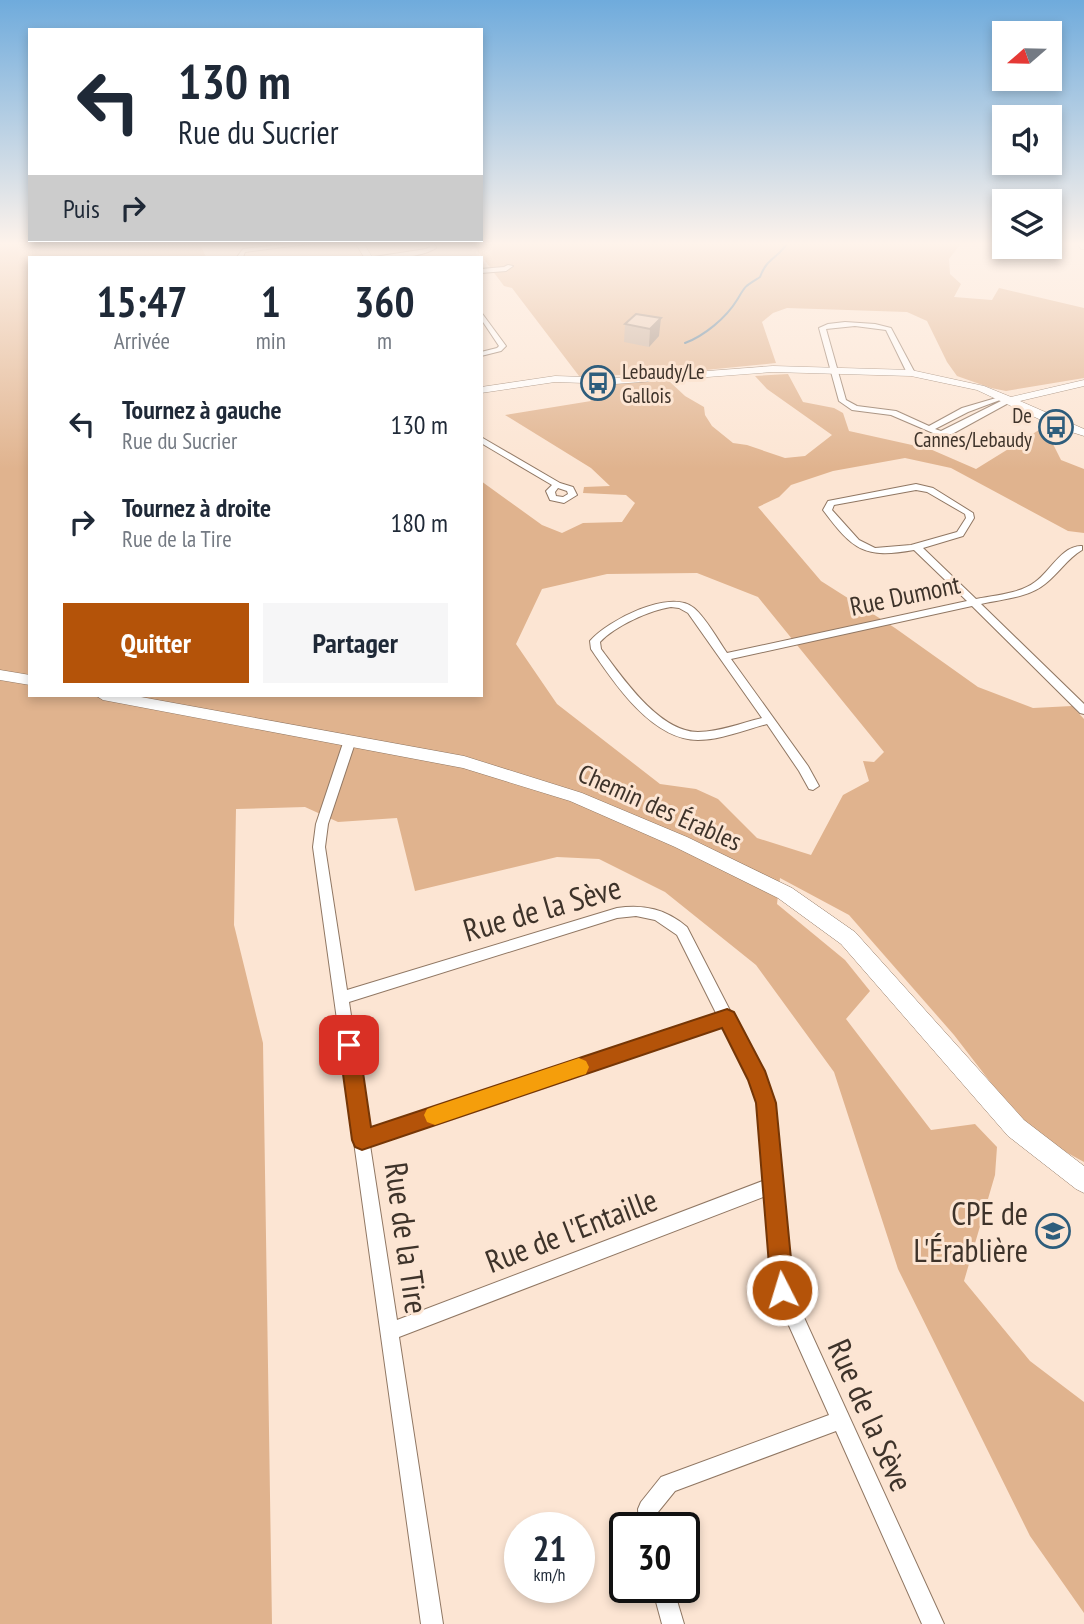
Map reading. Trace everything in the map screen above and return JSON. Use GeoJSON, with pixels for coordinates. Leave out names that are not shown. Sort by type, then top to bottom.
{"type":"FeatureCollection","features":[{"type":"Feature","properties":{"kind":"street"},"geometry":{"type":"LineString","coordinates":[[483,354],[499,350],[503,346],[484,323]]}},
{"type":"Feature","properties":{"kind":"street"},"geometry":{"type":"LineString","coordinates":[[911,373],[893,332],[874,326],[829,325],[822,328],[843,401],[861,410],[889,412],[940,434],[1010,400],[1084,389]]}},
{"type":"Feature","properties":{"kind":"street"},"geometry":{"type":"LineString","coordinates":[[483,390],[555,379],[622,380],[773,369],[911,373],[959,382],[1010,400],[1060,425],[1084,433]]}},
{"type":"Feature","properties":{"kind":"street"},"geometry":{"type":"LineString","coordinates":[[929,429],[971,407],[1084,383]]}},
{"type":"Feature","properties":{"kind":"street"},"geometry":{"type":"LineString","coordinates":[[483,440],[557,485]]}},
{"type":"Feature","properties":{"kind":"street"},"geometry":{"type":"LineString","coordinates":[[916,487],[930,490],[969,513],[970,518],[960,534],[915,545],[883,551],[869,550],[861,545],[827,507],[835,502],[916,487]]}},
{"type":"Feature","properties":{"kind":"street"},"geometry":{"type":"LineString","coordinates":[[915,545],[1084,710]]}},
{"type":"Feature","properties":{"kind":"street","name":"Rue Dumont"},"geometry":{"type":"LineString","coordinates":[[724,657],[1027,591],[1043,584],[1069,554],[1079,548]]}},
{"type":"Feature","properties":{"kind":"street"},"geometry":{"type":"LineString","coordinates":[[769,720],[702,736],[681,734],[631,697],[596,649],[595,641],[601,635],[656,607],[676,604],[692,611],[769,720],[813,786]]}},
{"type":"Feature","properties":{"kind":"street"},"geometry":{"type":"LineString","coordinates":[[0,675],[28,680]]}},
{"type":"Feature","properties":{"kind":"street","name":"Chemin des Érables"},"geometry":{"type":"LineString","coordinates":[[114,697],[464,762],[576,797],[681,842],[785,893],[848,938],[1016,1128],[1084,1181]]}},
{"type":"Feature","properties":{"kind":"street","name":"Rue de la Tire"},"geometry":{"type":"LineString","coordinates":[[350,740],[322,824],[319,847],[432,1624]]}},
{"type":"Feature","properties":{"kind":"street","name":"Rue de la Sève"},"geometry":{"type":"LineString","coordinates":[[342,998],[617,913],[642,911],[663,915],[682,931],[763,1090],[769,1122],[782,1290],[933,1624]]}},
{"type":"Feature","properties":{"kind":"street"},"geometry":{"type":"LineString","coordinates":[[362,1140],[727,1018]]}},
{"type":"Feature","properties":{"kind":"street","name":"Rue de l'Entaille"},"geometry":{"type":"LineString","coordinates":[[391,1331],[773,1185]]}},
{"type":"Feature","properties":{"kind":"street"},"geometry":{"type":"LineString","coordinates":[[648,1512],[668,1484],[840,1420]]}},
{"type":"Feature","properties":{"kind":"street"},"geometry":{"type":"LineString","coordinates":[[667,1603],[673,1624]]}},
{"type":"Feature","properties":{"kind":"shaded area"},"geometry":{"type":"Polygon","coordinates":[[[0,318],[28,318],[28,697],[483,697],[483,482],[542,525],[562,533],[583,523],[622,522],[635,503],[626,495],[583,493],[584,487],[610,486],[591,468],[505,415],[591,401],[581,383],[668,380],[685,396],[704,407],[705,415],[712,426],[733,443],[785,458],[805,456],[832,435],[767,389],[755,376],[788,374],[803,402],[834,408],[843,413],[849,431],[930,449],[976,469],[1047,425],[1055,428],[1057,434],[1053,444],[1061,460],[1084,469],[1084,533],[1068,531],[951,468],[905,458],[833,471],[791,485],[779,497],[758,507],[821,581],[895,628],[978,687],[1033,708],[1072,706],[1084,719],[1084,1162],[1053,1145],[1015,1114],[954,1035],[849,915],[780,878],[777,904],[845,960],[870,991],[846,1019],[931,1130],[975,1124],[997,1147],[995,1175],[964,1281],[1030,1361],[1084,1402],[1084,1613],[1030,1536],[898,1269],[834,1072],[756,965],[665,892],[599,859],[557,857],[415,891],[397,818],[338,822],[305,807],[236,809],[234,925],[263,1043],[272,1624],[0,1624],[0,318]],[[697,573],[607,574],[542,589],[516,644],[557,704],[660,784],[696,789],[718,799],[757,838],[811,855],[843,795],[869,781],[863,761],[874,762],[884,752],[758,597],[697,573]]]}},
{"type":"Feature","properties":{"kind":"shaded area"},"geometry":{"type":"Polygon","coordinates":[[[535,318],[767,318],[762,322],[776,363],[665,374],[579,376],[535,318]]]}},
{"type":"Feature","properties":{"kind":"shaded area"},"geometry":{"type":"Polygon","coordinates":[[[920,318],[1084,318],[1084,378],[1006,391],[957,376],[927,321],[920,318]]]}},
{"type":"Feature","properties":{"kind":"building"},"geometry":{"type":"Polygon","coordinates":[[[632,318],[661,318],[650,329],[625,324],[632,318]]]}},
{"type":"Feature","properties":{"kind":"waterway"},"geometry":{"type":"LineString","coordinates":[[685,343],[700,336],[723,318]]}},
{"type":"Feature","properties":{"kind":"slow traffic"},"geometry":{"type":"LineString","coordinates":[[435,1115],[579,1067]]}},
{"type":"Feature","properties":{"kind":"place","name":"Lebaudy/Le Gallois"},"geometry":{"type":"Point","coordinates":[598,383]}},
{"type":"Feature","properties":{"kind":"place","name":"De Cannes/Lebaudy"},"geometry":{"type":"Point","coordinates":[1056,427]}},
{"type":"Feature","properties":{"kind":"place","name":"CPE de L'Érablière"},"geometry":{"type":"Point","coordinates":[1053,1231]}},
{"type":"Feature","properties":{"kind":"route"},"geometry":{"type":"LineString","coordinates":[[349,1045],[362,1140],[727,1018],[758,1078],[766,1103],[782,1290]]}}]}
